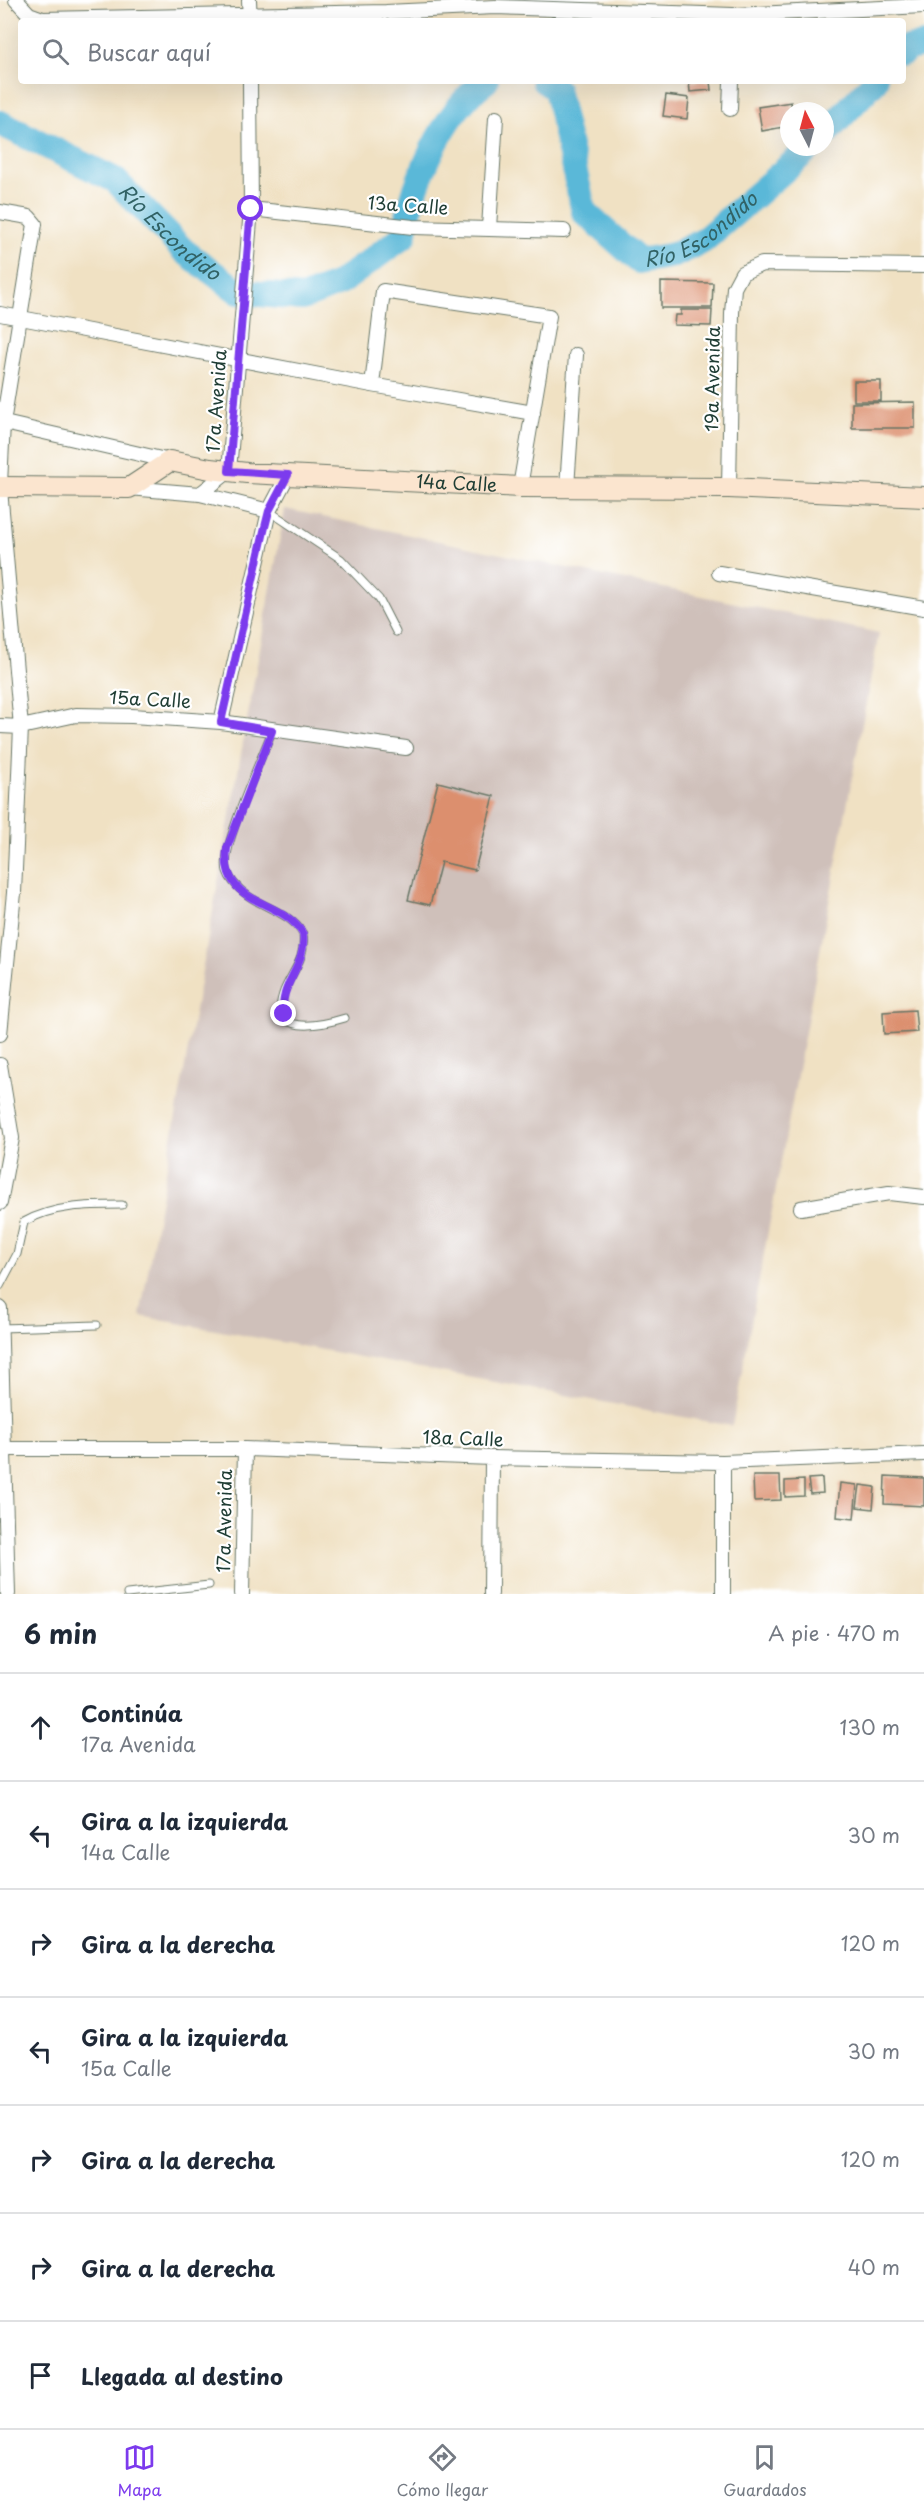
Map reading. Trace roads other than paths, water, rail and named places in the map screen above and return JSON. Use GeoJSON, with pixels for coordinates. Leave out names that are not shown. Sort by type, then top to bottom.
{"type":"FeatureCollection","features":[{"type":"Feature","properties":{"kind":"street"},"geometry":{"type":"LineString","coordinates":[[16,0],[29,14],[40,18]]}},
{"type":"Feature","properties":{"kind":"street"},"geometry":{"type":"LineString","coordinates":[[249,0],[249,18],[495,3],[733,18],[924,6]]}},
{"type":"Feature","properties":{"kind":"street"},"geometry":{"type":"LineString","coordinates":[[733,18],[734,0]]}},
{"type":"Feature","properties":{"kind":"street","name":"17a Avenida"},"geometry":{"type":"LineString","coordinates":[[200,494],[229,471],[251,209],[250,84]]}},
{"type":"Feature","properties":{"kind":"street"},"geometry":{"type":"LineString","coordinates":[[730,109],[731,84]]}},
{"type":"Feature","properties":{"kind":"street"},"geometry":{"type":"LineString","coordinates":[[489,228],[496,118]]}},
{"type":"Feature","properties":{"kind":"street","name":"13a Calle"},"geometry":{"type":"LineString","coordinates":[[251,209],[406,226],[564,231]]}},
{"type":"Feature","properties":{"kind":"street"},"geometry":{"type":"LineString","coordinates":[[0,212],[29,217],[35,224],[2,423],[0,486],[21,727],[0,1034]]}},
{"type":"Feature","properties":{"kind":"street","name":"19a Avenida"},"geometry":{"type":"LineString","coordinates":[[729,488],[732,313],[734,288],[742,273],[762,264],[924,266]]}},
{"type":"Feature","properties":{"kind":"street"},"geometry":{"type":"LineString","coordinates":[[372,386],[383,291],[549,316],[520,487]]}},
{"type":"Feature","properties":{"kind":"street"},"geometry":{"type":"LineString","coordinates":[[0,314],[237,358],[372,386],[532,413]]}},
{"type":"Feature","properties":{"kind":"street"},"geometry":{"type":"LineString","coordinates":[[567,487],[576,356]]}},
{"type":"Feature","properties":{"kind":"street"},"geometry":{"type":"LineString","coordinates":[[2,423],[170,461]]}},
{"type":"Feature","properties":{"kind":"street"},"geometry":{"type":"LineString","coordinates":[[129,488],[170,461]]}},
{"type":"Feature","properties":{"kind":"street","name":"14a Calle"},"geometry":{"type":"LineString","coordinates":[[170,461],[229,471],[520,487],[729,488],[924,497]]}},
{"type":"Feature","properties":{"kind":"street"},"geometry":{"type":"LineString","coordinates":[[221,722],[269,511],[288,475]]}},
{"type":"Feature","properties":{"kind":"street"},"geometry":{"type":"LineString","coordinates":[[0,486],[129,488],[200,494],[269,511]]}},
{"type":"Feature","properties":{"kind":"street"},"geometry":{"type":"LineString","coordinates":[[719,573],[924,608]]}},
{"type":"Feature","properties":{"kind":"street","name":"15a Calle"},"geometry":{"type":"LineString","coordinates":[[0,726],[21,727],[76,716],[132,716],[221,722],[272,731],[406,748]]}},
{"type":"Feature","properties":{"kind":"street"},"geometry":{"type":"LineString","coordinates":[[0,1065],[12,1138],[0,1203]]}},
{"type":"Feature","properties":{"kind":"street"},"geometry":{"type":"LineString","coordinates":[[801,1208],[889,1193],[924,1197]]}},
{"type":"Feature","properties":{"kind":"street"},"geometry":{"type":"LineString","coordinates":[[0,1308],[8,1594]]}},
{"type":"Feature","properties":{"kind":"street","name":"18a Calle"},"geometry":{"type":"LineString","coordinates":[[3,1449],[244,1449],[492,1458],[723,1462],[924,1454]]}},
{"type":"Feature","properties":{"kind":"street","name":"17a Avenida"},"geometry":{"type":"LineString","coordinates":[[242,1594],[244,1449]]}},
{"type":"Feature","properties":{"kind":"street"},"geometry":{"type":"LineString","coordinates":[[490,1594],[492,1458]]}},
{"type":"Feature","properties":{"kind":"street"},"geometry":{"type":"LineString","coordinates":[[723,1462],[723,1594]]}},
{"type":"Feature","properties":{"kind":"lane"},"geometry":{"type":"LineString","coordinates":[[269,511],[341,559],[379,599],[396,632]]}},
{"type":"Feature","properties":{"kind":"lane"},"geometry":{"type":"LineString","coordinates":[[272,731],[227,848],[227,870],[241,890],[290,919],[303,934],[303,957],[284,992],[282,1004],[284,1014],[291,1023],[303,1027],[319,1026],[345,1018]]}},
{"type":"Feature","properties":{"kind":"lane"},"geometry":{"type":"LineString","coordinates":[[0,1286],[17,1254],[24,1222],[36,1215],[70,1207],[122,1205]]}},
{"type":"Feature","properties":{"kind":"lane"},"geometry":{"type":"LineString","coordinates":[[1,1328],[97,1325]]}},
{"type":"Feature","properties":{"kind":"lane"},"geometry":{"type":"LineString","coordinates":[[127,1594],[209,1585]]}},
{"type":"Feature","properties":{"kind":"waterway","name":"Río Escondido"},"geometry":{"type":"LineString","coordinates":[[906,49],[924,45]]}},
{"type":"Feature","properties":{"kind":"waterway","name":"Río Escondido"},"geometry":{"type":"LineString","coordinates":[[0,123],[115,180],[184,251],[239,292],[302,298],[340,283],[404,236],[414,194],[432,151],[456,111],[470,94],[482,84]]}},
{"type":"Feature","properties":{"kind":"waterway","name":"Río Escondido"},"geometry":{"type":"LineString","coordinates":[[548,84],[556,89],[584,212],[639,261],[674,255],[703,241],[801,156]]}},
{"type":"Feature","properties":{"kind":"waterway","name":"Río Escondido"},"geometry":{"type":"LineString","coordinates":[[834,124],[872,84]]}}]}
